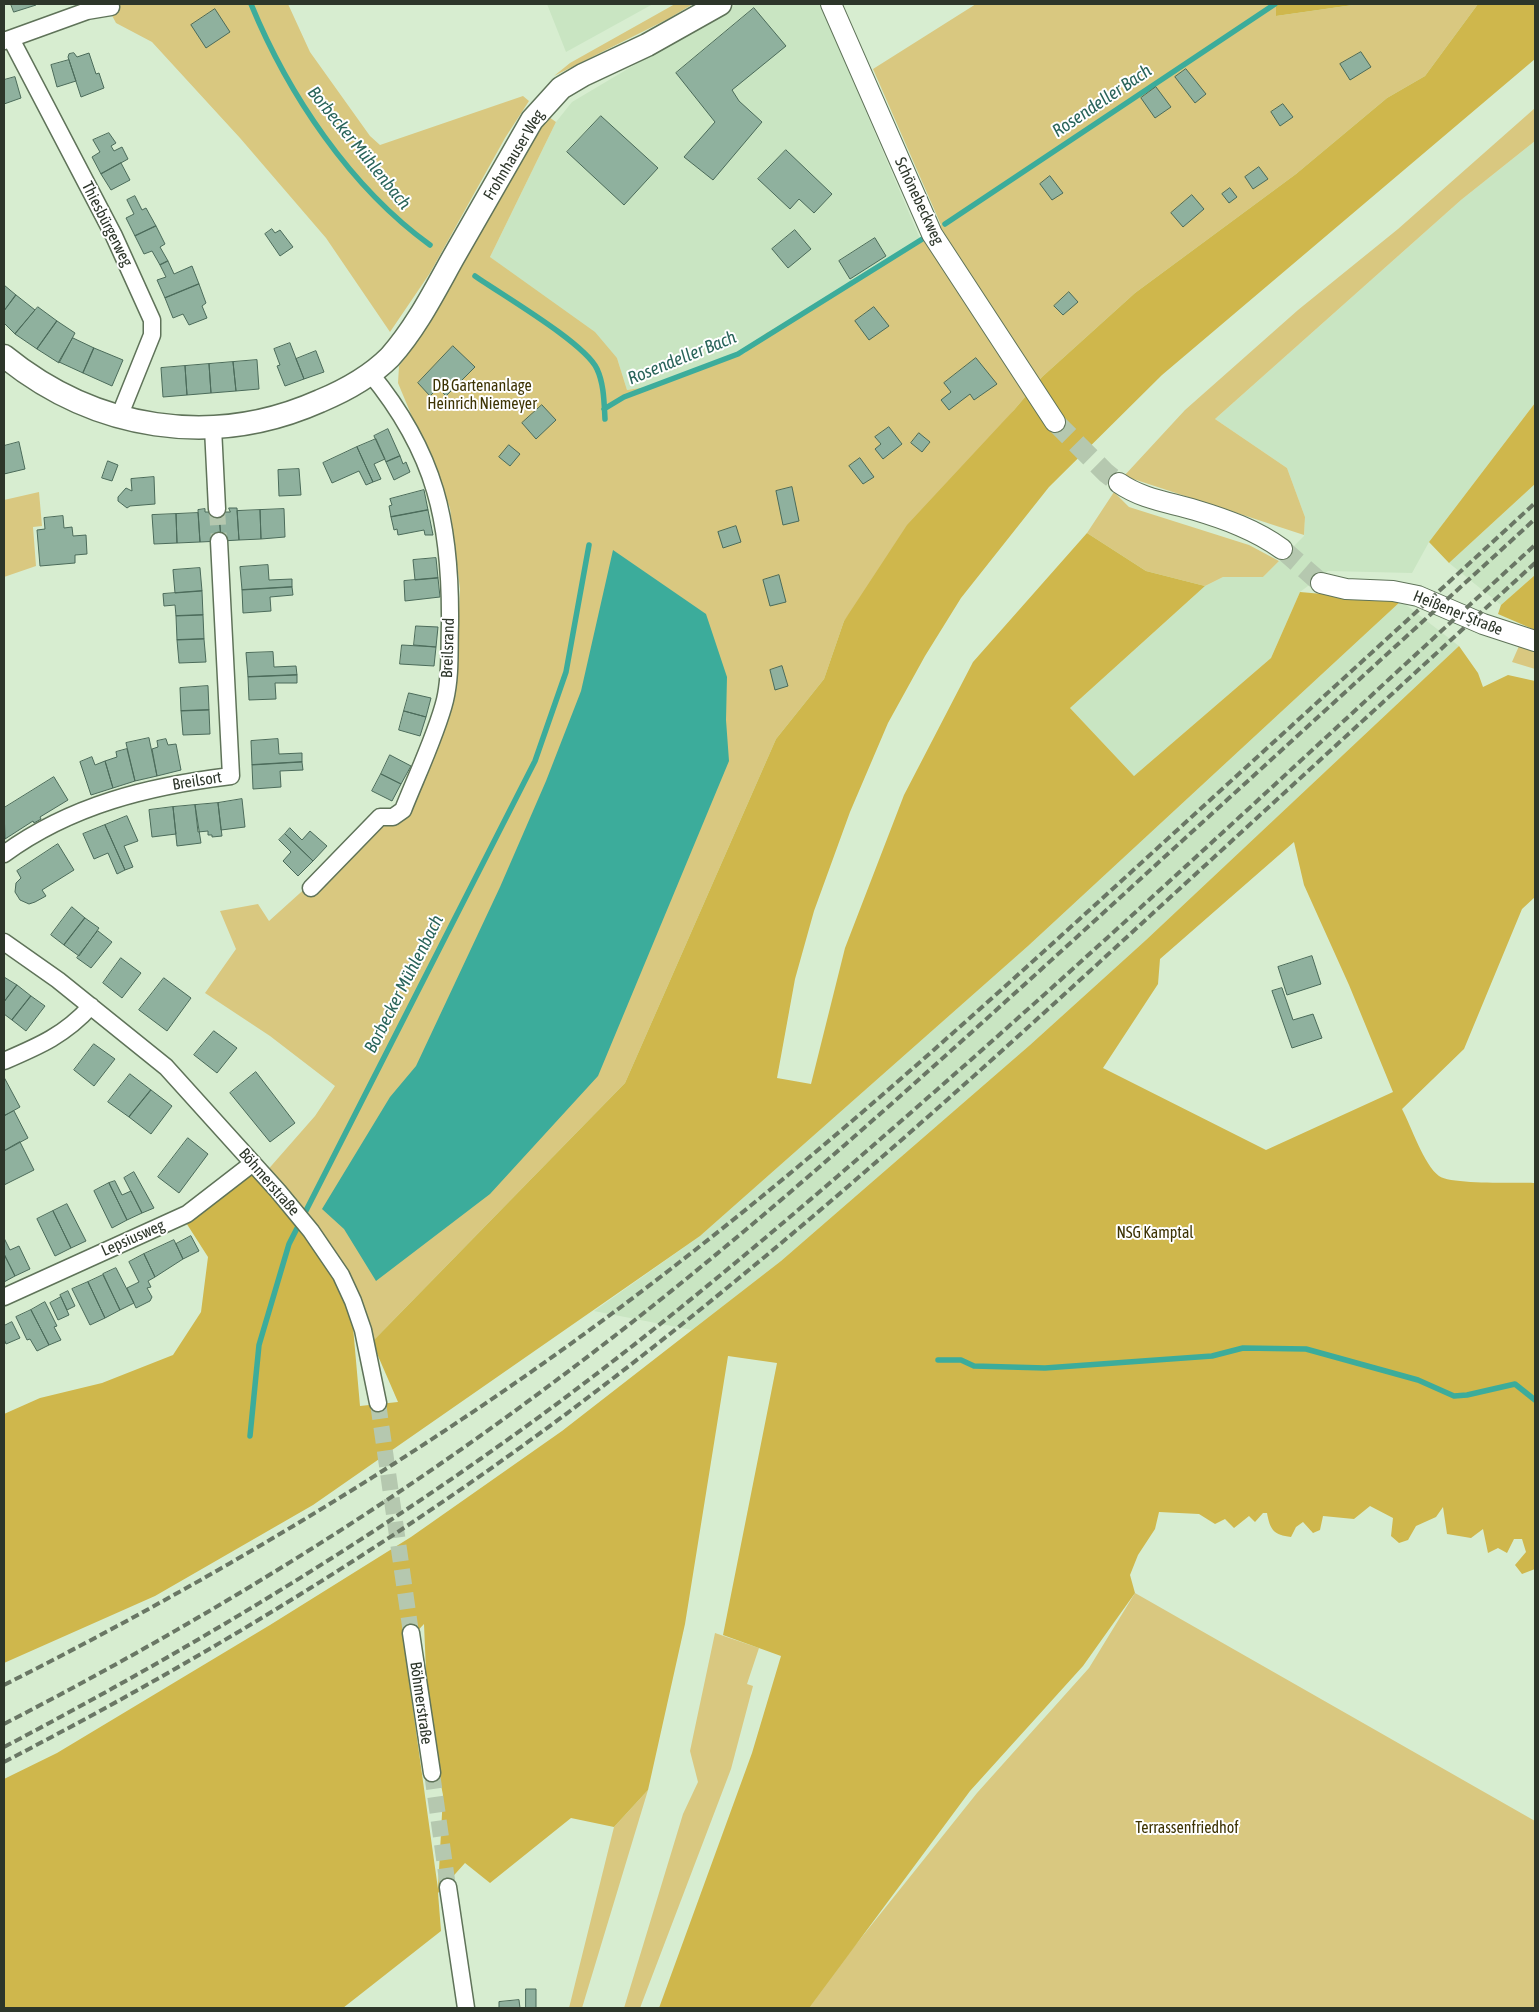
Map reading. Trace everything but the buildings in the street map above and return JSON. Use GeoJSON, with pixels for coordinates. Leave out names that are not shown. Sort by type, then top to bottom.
{"type":"FeatureCollection","features":[{"type":"Feature","properties":{"kind":"main road","name":"Frohnhauser Weg"},"geometry":{"type":"LineString","coordinates":[[4,356],[26,374],[58,392],[120,417],[154,424],[213,428],[254,423],[295,412],[332,396],[370,373],[389,357],[418,320],[532,120],[549,100],[561,88],[583,74],[647,45],[720,4]]}},
{"type":"Feature","properties":{"kind":"street","name":"Schönebeckweg"},"geometry":{"type":"LineString","coordinates":[[831,4],[932,234],[1055,422]]}},
{"type":"Feature","properties":{"kind":"street"},"geometry":{"type":"LineString","coordinates":[[7,40],[87,11],[111,7]]}},
{"type":"Feature","properties":{"kind":"street","name":"Thiesbürgerweg"},"geometry":{"type":"LineString","coordinates":[[7,40],[114,236],[152,320],[152,335],[120,417]]}},
{"type":"Feature","properties":{"kind":"street","name":"Breilsrand"},"geometry":{"type":"LineString","coordinates":[[311,888],[380,818],[393,817],[403,810],[445,701],[449,672],[450,578],[448,543],[439,498],[424,459],[396,404],[370,373]]}},
{"type":"Feature","properties":{"kind":"street"},"geometry":{"type":"LineString","coordinates":[[213,428],[217,509]]}},
{"type":"Feature","properties":{"kind":"street"},"geometry":{"type":"LineString","coordinates":[[1119,483],[1144,496],[1196,510],[1250,530],[1282,549]]}},
{"type":"Feature","properties":{"kind":"street","name":"Breilsort"},"geometry":{"type":"LineString","coordinates":[[4,854],[51,825],[113,799],[148,790],[231,776],[219,541]]}},
{"type":"Feature","properties":{"kind":"street","name":"Heißener Straße"},"geometry":{"type":"LineString","coordinates":[[1321,583],[1346,589],[1393,591],[1418,596],[1483,624],[1535,641]]}},
{"type":"Feature","properties":{"kind":"street","name":"Böhmerstraße"},"geometry":{"type":"LineString","coordinates":[[4,942],[91,1006],[166,1067],[286,1199],[341,1274],[353,1300],[363,1330],[378,1403]]}},
{"type":"Feature","properties":{"kind":"street"},"geometry":{"type":"LineString","coordinates":[[4,1060],[51,1040],[77,1021],[91,1006]]}},
{"type":"Feature","properties":{"kind":"street","name":"Lepsiusweg"},"geometry":{"type":"LineString","coordinates":[[4,1297],[187,1214],[253,1163]]}},
{"type":"Feature","properties":{"kind":"street","name":"Böhmerstraße"},"geometry":{"type":"LineString","coordinates":[[411,1633],[432,1773]]}},
{"type":"Feature","properties":{"kind":"street"},"geometry":{"type":"LineString","coordinates":[[448,1887],[466,2008]]}},
{"type":"Feature","properties":{"kind":"shaded area"},"geometry":{"type":"Polygon","coordinates":[[[547,4],[653,4],[566,52],[547,4]]]}},
{"type":"Feature","properties":{"kind":"shaded area"},"geometry":{"type":"Polygon","coordinates":[[[737,4],[820,4],[921,241],[800,317],[766,333],[745,353],[659,385],[627,390],[617,358],[490,257],[556,122],[572,102],[737,4]]]}},
{"type":"Feature","properties":{"kind":"shaded area"},"geometry":{"type":"Polygon","coordinates":[[[1535,141],[1535,403],[1429,542],[1412,573],[1328,571],[1300,592],[1271,658],[1134,776],[1070,708],[1205,586],[1223,577],[1263,577],[1304,536],[1305,517],[1287,468],[1215,419],[1461,200],[1535,141]]]}},
{"type":"Feature","properties":{"kind":"shaded area"},"geometry":{"type":"Polygon","coordinates":[[[1535,484],[1535,575],[1501,605],[1449,563],[1535,484]]]}},
{"type":"Feature","properties":{"kind":"shaded area"},"geometry":{"type":"Polygon","coordinates":[[[1401,601],[1459,646],[1146,940],[1030,1045],[781,1261],[692,1330],[594,1311],[700,1236],[1028,946],[1401,601]]]}},
{"type":"Feature","properties":{"kind":"green space"},"geometry":{"type":"Polygon","coordinates":[[[106,4],[288,4],[310,52],[370,136],[380,145],[523,96],[529,101],[505,138],[430,273],[390,332],[326,238],[240,138],[152,42],[116,23],[106,4]]]}},
{"type":"Feature","properties":{"kind":"green space"},"geometry":{"type":"Polygon","coordinates":[[[675,4],[693,4],[668,19],[554,76],[570,63],[675,4]]]}},
{"type":"Feature","properties":{"kind":"green space","name":"DB Gartenanlage Heinrich Niemeyer"},"geometry":{"type":"Polygon","coordinates":[[[976,4],[1276,4],[1276,16],[1360,4],[1478,4],[1425,76],[1387,98],[1296,174],[1135,293],[1042,377],[1014,410],[844,621],[824,679],[776,739],[625,1083],[372,1342],[265,1173],[315,1116],[335,1086],[270,1036],[205,993],[236,949],[220,911],[258,904],[269,921],[381,820],[395,820],[457,653],[460,589],[450,508],[398,383],[399,366],[424,332],[546,115],[556,122],[490,257],[595,332],[617,358],[627,390],[659,385],[745,353],[766,333],[800,317],[921,241],[941,225],[873,69],[976,4]]]}},
{"type":"Feature","properties":{"kind":"green space"},"geometry":{"type":"Polygon","coordinates":[[[1276,4],[1360,4],[1276,16],[1276,4]]]}},
{"type":"Feature","properties":{"kind":"green space"},"geometry":{"type":"Polygon","coordinates":[[[1478,4],[1535,4],[1535,59],[1162,375],[1049,487],[961,598],[925,656],[888,723],[850,812],[814,911],[795,979],[777,1078],[811,1084],[845,948],[904,795],[973,662],[1087,533],[1146,571],[1205,586],[1070,708],[1134,776],[1271,658],[1300,592],[1401,601],[1028,946],[700,1236],[313,1505],[155,1596],[4,1663],[4,1414],[40,1398],[102,1383],[173,1355],[201,1312],[208,1257],[183,1218],[253,1165],[338,1276],[353,1327],[360,1406],[398,1402],[372,1342],[625,1083],[776,739],[824,679],[844,621],[907,525],[1014,410],[1042,377],[1135,293],[1296,174],[1387,98],[1425,76],[1478,4]]]}},
{"type":"Feature","properties":{"kind":"green space"},"geometry":{"type":"Polygon","coordinates":[[[1535,108],[1535,141],[1461,200],[1215,419],[1287,468],[1305,517],[1304,535],[1124,476],[1185,410],[1298,310],[1398,229],[1535,108]]]}},
{"type":"Feature","properties":{"kind":"green space"},"geometry":{"type":"Polygon","coordinates":[[[1535,403],[1535,484],[1449,563],[1429,542],[1535,403]]]}},
{"type":"Feature","properties":{"kind":"green space"},"geometry":{"type":"Polygon","coordinates":[[[39,492],[42,526],[33,527],[36,566],[4,577],[4,500],[39,492]]]}},
{"type":"Feature","properties":{"kind":"green space"},"geometry":{"type":"Polygon","coordinates":[[[1114,492],[1129,507],[1249,545],[1279,561],[1263,577],[1223,577],[1205,586],[1146,571],[1087,533],[1114,492]]]}},
{"type":"Feature","properties":{"kind":"green space"},"geometry":{"type":"Polygon","coordinates":[[[1535,575],[1535,630],[1498,614],[1501,605],[1535,575]]]}},
{"type":"Feature","properties":{"kind":"green space","name":"NSG Kamptal"},"geometry":{"type":"Polygon","coordinates":[[[1459,646],[1478,673],[1483,687],[1508,675],[1535,681],[1535,897],[1522,909],[1464,1049],[1402,1109],[1423,1154],[1433,1171],[1439,1176],[1446,1179],[1470,1182],[1535,1183],[1535,1569],[1522,1574],[1515,1565],[1526,1552],[1522,1539],[1514,1539],[1507,1553],[1498,1548],[1488,1553],[1483,1529],[1471,1538],[1447,1534],[1443,1507],[1436,1517],[1416,1526],[1408,1540],[1399,1543],[1391,1536],[1393,1518],[1370,1506],[1354,1519],[1323,1516],[1320,1530],[1313,1533],[1303,1522],[1296,1527],[1291,1537],[1280,1535],[1271,1528],[1267,1513],[1263,1513],[1255,1522],[1249,1516],[1234,1528],[1225,1519],[1215,1524],[1199,1514],[1159,1512],[1155,1529],[1138,1555],[1130,1575],[1135,1593],[1083,1666],[970,1791],[809,2008],[659,2008],[752,1753],[781,1656],[723,1635],[777,1363],[728,1356],[685,1624],[648,1790],[614,1827],[571,1818],[490,1883],[465,1863],[438,1893],[441,1931],[343,2008],[4,2008],[4,1779],[57,1753],[270,1625],[411,1537],[562,1431],[781,1261],[1030,1045],[1146,940],[1459,646]],[[1294,842],[1160,959],[1158,984],[1103,1068],[1266,1150],[1393,1092],[1349,985],[1304,885],[1294,842]],[[424,1624],[404,1645],[438,1889],[443,1795],[428,1719],[424,1624]]]}},
{"type":"Feature","properties":{"kind":"green space"},"geometry":{"type":"Polygon","coordinates":[[[1519,646],[1535,650],[1535,669],[1512,662],[1519,646]]]}},
{"type":"Feature","properties":{"kind":"green space","name":"Terrassenfriedhof"},"geometry":{"type":"Polygon","coordinates":[[[1135,1593],[1535,1821],[1535,2008],[805,2008],[977,1793],[1089,1668],[1135,1593]]]}},
{"type":"Feature","properties":{"kind":"green space"},"geometry":{"type":"Polygon","coordinates":[[[715,1633],[759,1648],[747,1684],[753,1686],[731,1769],[640,2008],[624,2008],[683,1814],[698,1782],[690,1751],[715,1633]]]}},
{"type":"Feature","properties":{"kind":"green space"},"geometry":{"type":"Polygon","coordinates":[[[648,1790],[582,2008],[569,2008],[614,1827],[648,1790]]]}},
{"type":"Feature","properties":{"kind":"water"},"geometry":{"type":"Polygon","coordinates":[[[613,550],[706,614],[727,677],[726,720],[729,761],[598,1076],[490,1194],[376,1281],[344,1229],[322,1209],[390,1097],[416,1066],[500,887],[546,781],[581,691],[613,550]]]}},
{"type":"Feature","properties":{"kind":"waterway","name":"Borbecker Mühlenbach"},"geometry":{"type":"LineString","coordinates":[[251,4],[283,71],[324,136],[373,196],[430,245]]}},
{"type":"Feature","properties":{"kind":"waterway","name":"Rosendeller Bach"},"geometry":{"type":"LineString","coordinates":[[945,224],[1275,4]]}},
{"type":"Feature","properties":{"kind":"waterway","name":"Rosendeller Bach"},"geometry":{"type":"LineString","coordinates":[[604,409],[624,397],[738,354],[924,238]]}},
{"type":"Feature","properties":{"kind":"waterway","name":"Borbecker Mühlenbach"},"geometry":{"type":"LineString","coordinates":[[475,276],[542,320],[577,346],[589,358],[597,369],[601,381],[605,419]]}},
{"type":"Feature","properties":{"kind":"waterway","name":"Borbecker Mühlenbach"},"geometry":{"type":"LineString","coordinates":[[250,1436],[259,1345],[289,1244],[535,761],[566,672],[589,545]]}},
{"type":"Feature","properties":{"kind":"waterway"},"geometry":{"type":"LineString","coordinates":[[938,1360],[961,1360],[974,1366],[1045,1368],[1212,1356],[1243,1348],[1306,1349],[1418,1380],[1454,1396],[1467,1395],[1515,1384],[1535,1400]]}},
{"type":"Feature","properties":{"kind":"tunnel"},"geometry":{"type":"LineString","coordinates":[[1055,422],[1106,473],[1119,483]]}},
{"type":"Feature","properties":{"kind":"tunnel"},"geometry":{"type":"LineString","coordinates":[[217,509],[219,541]]}},
{"type":"Feature","properties":{"kind":"tunnel"},"geometry":{"type":"LineString","coordinates":[[1282,549],[1321,583]]}},
{"type":"Feature","properties":{"kind":"tunnel"},"geometry":{"type":"LineString","coordinates":[[378,1403],[411,1633]]}},
{"type":"Feature","properties":{"kind":"tunnel"},"geometry":{"type":"LineString","coordinates":[[432,1773],[448,1887]]}},
{"type":"Feature","properties":{"kind":"railway"},"geometry":{"type":"LineString","coordinates":[[4,1685],[181,1591],[353,1490],[520,1380],[681,1261],[793,1171],[957,1030],[1535,503]]}},
{"type":"Feature","properties":{"kind":"railway"},"geometry":{"type":"LineString","coordinates":[[4,1724],[147,1647],[286,1565],[355,1521],[489,1430],[622,1330],[756,1221],[886,1109],[1535,519]]}},
{"type":"Feature","properties":{"kind":"railway"},"geometry":{"type":"LineString","coordinates":[[4,1747],[148,1668],[290,1584],[428,1495],[611,1363],[801,1208],[1015,1020],[1535,545]]}},
{"type":"Feature","properties":{"kind":"railway"},"geometry":{"type":"LineString","coordinates":[[4,1762],[151,1683],[365,1554],[503,1460],[646,1353],[794,1232],[939,1107],[1535,563]]}}]}
